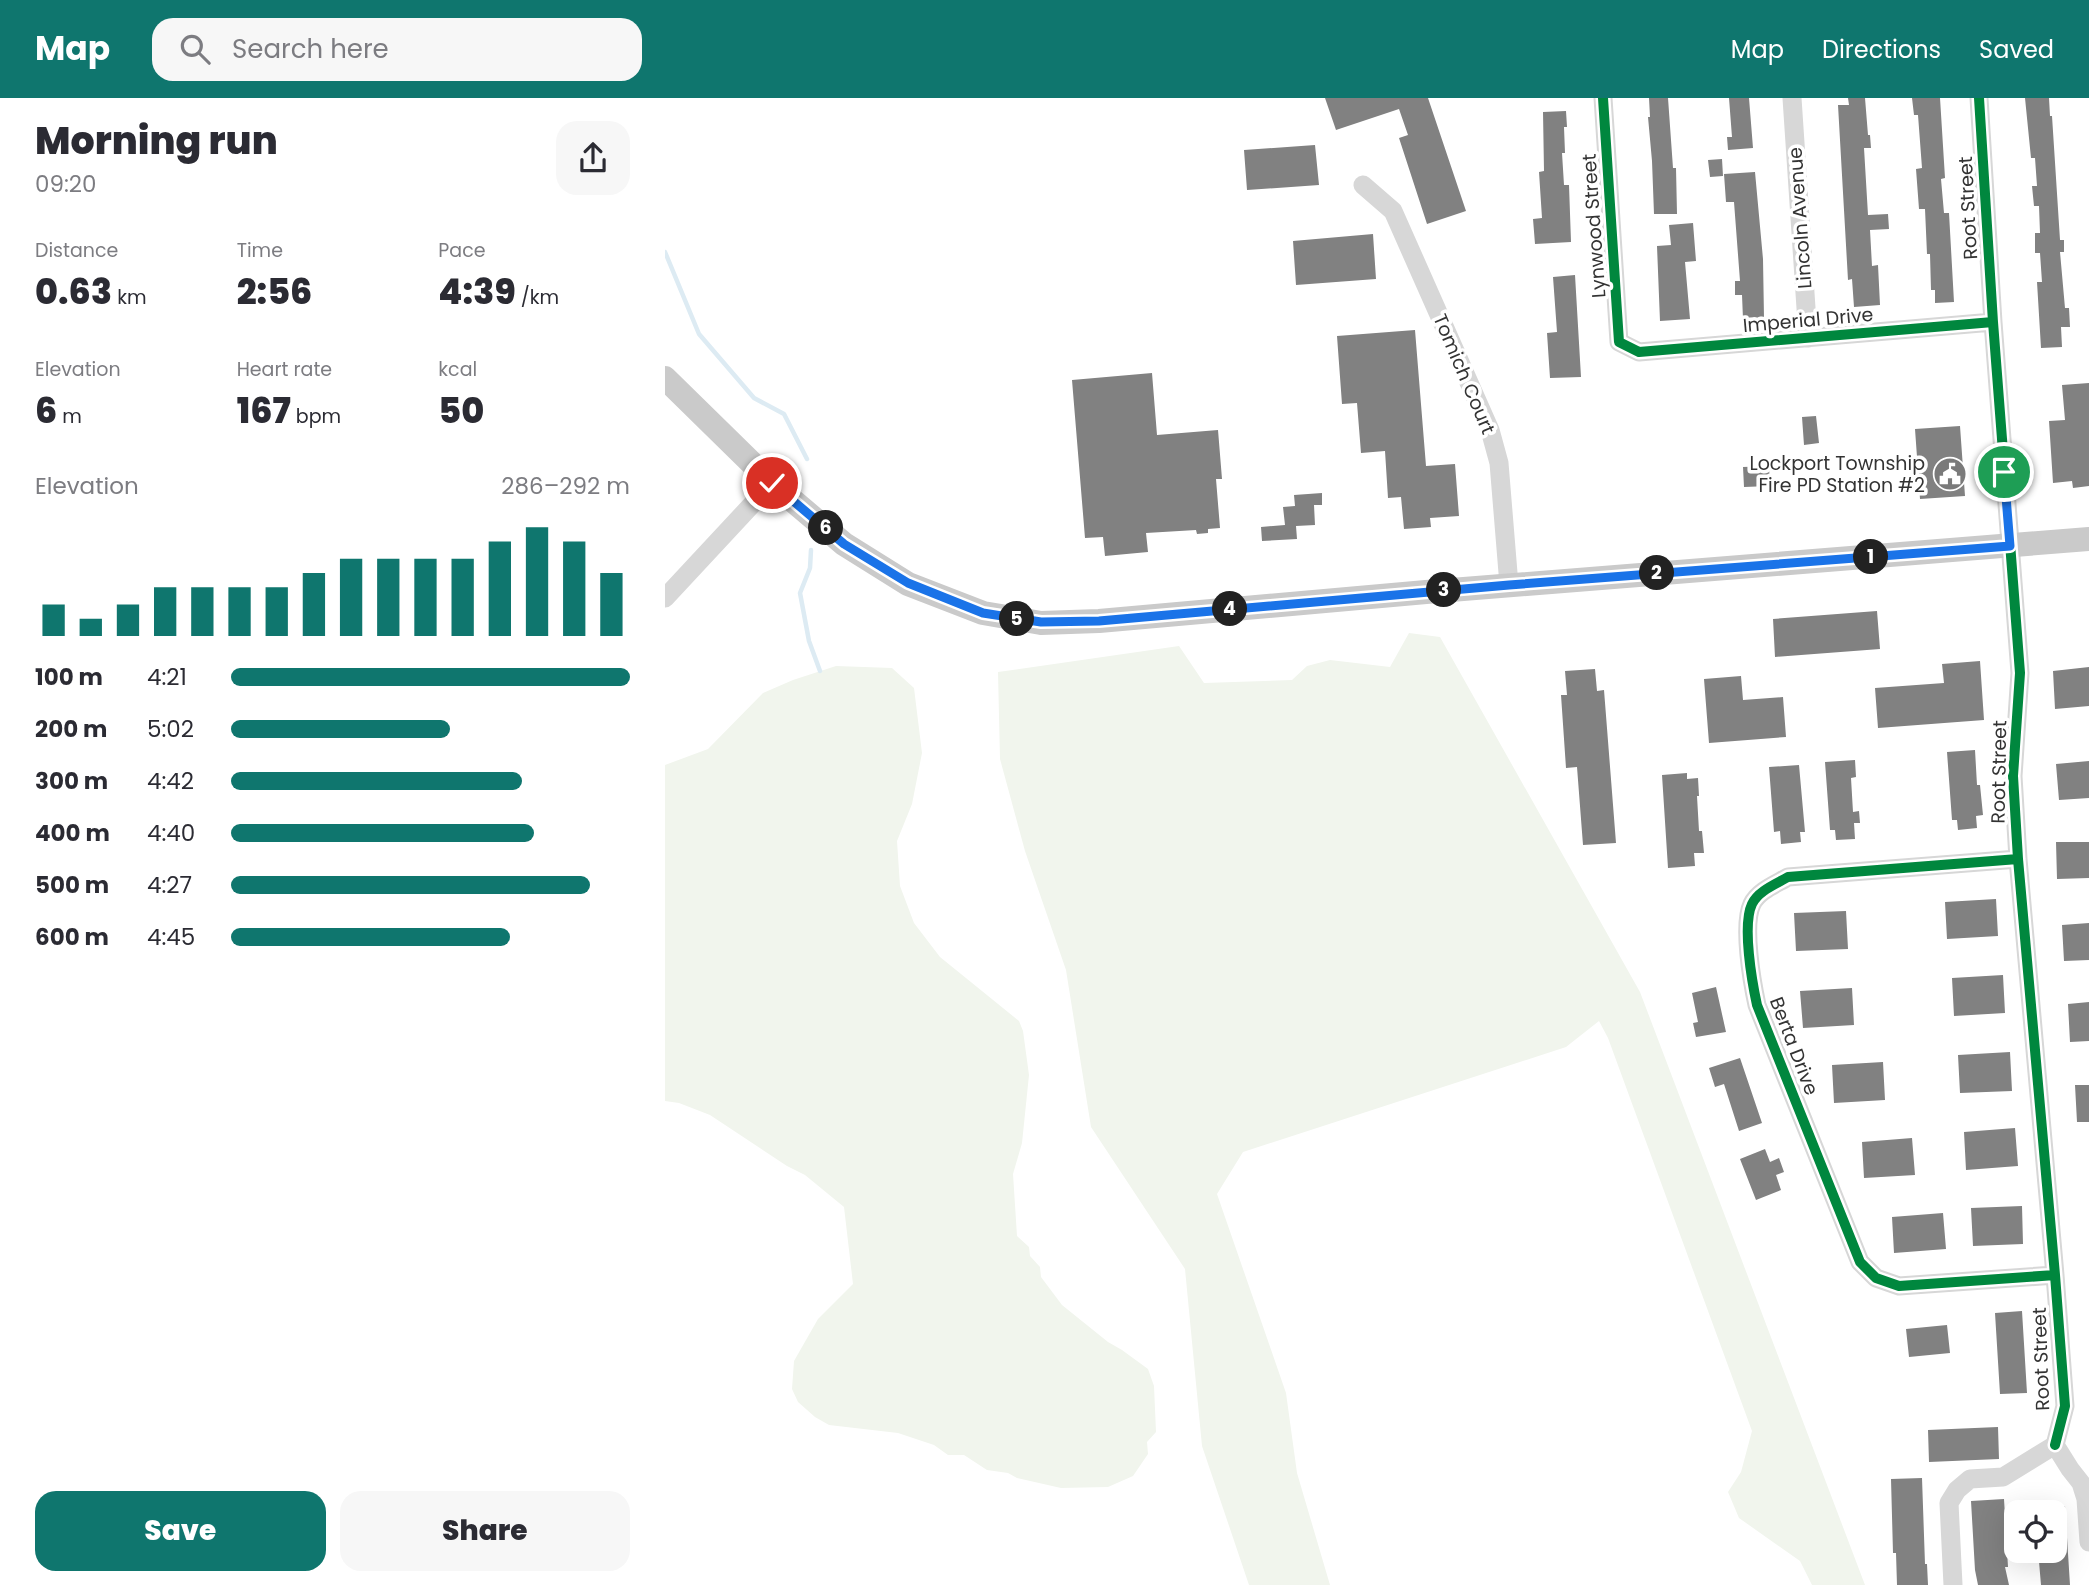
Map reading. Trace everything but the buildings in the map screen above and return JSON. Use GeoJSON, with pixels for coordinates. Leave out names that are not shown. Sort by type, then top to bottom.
{"type":"FeatureCollection","features":[{"type":"Feature","properties":{"kind":"main road"},"geometry":{"type":"LineString","coordinates":[[665,378],[772,483],[844,544],[908,583],[983,613],[1041,622],[1099,621],[2089,539]]}},
{"type":"Feature","properties":{"kind":"street","name":"Lynwood Street"},"geometry":{"type":"LineString","coordinates":[[1603,98],[1619,342],[1626,346]]}},
{"type":"Feature","properties":{"kind":"street","name":"Lincoln Avenue"},"geometry":{"type":"LineString","coordinates":[[1793,98],[1808,338]]}},
{"type":"Feature","properties":{"kind":"street","name":"Root Street"},"geometry":{"type":"LineString","coordinates":[[1979,98],[2020,673],[2013,776],[2018,859],[2065,1406],[2055,1446]]}},
{"type":"Feature","properties":{"kind":"street","name":"Tomich Court"},"geometry":{"type":"LineString","coordinates":[[1363,186],[1393,211],[1490,430],[1499,463],[1509,585]]}},
{"type":"Feature","properties":{"kind":"street","name":"Imperial Drive"},"geometry":{"type":"LineString","coordinates":[[1626,346],[1639,352],[1993,322]]}},
{"type":"Feature","properties":{"kind":"street"},"geometry":{"type":"LineString","coordinates":[[665,598],[772,483]]}},
{"type":"Feature","properties":{"kind":"street","name":"Berta Drive"},"geometry":{"type":"LineString","coordinates":[[2018,859],[1788,877],[1762,892],[1752,904],[1749,925],[1751,976],[1762,1015],[1860,1262],[1876,1278],[1899,1286],[2055,1275]]}},
{"type":"Feature","properties":{"kind":"street"},"geometry":{"type":"LineString","coordinates":[[1953,1585],[1949,1503],[1958,1490],[1971,1479],[2003,1477],[2055,1446],[2081,1483],[2087,1499],[2089,1542]]}},
{"type":"Feature","properties":{"kind":"shaded area"},"geometry":{"type":"Polygon","coordinates":[[[1409,633],[1440,637],[1640,992],[1865,1585],[1812,1585],[1800,1561],[1739,1518],[1728,1492],[1741,1472],[1752,1431],[1608,1038],[1599,1021],[1566,1047],[1243,1152],[1217,1194],[1286,1393],[1297,1473],[1330,1585],[1249,1585],[1202,1446],[1185,1269],[1091,1127],[1066,970],[1025,851],[1000,759],[998,672],[1179,646],[1204,683],[1292,680],[1307,666],[1330,660],[1390,667],[1409,633]]]}},
{"type":"Feature","properties":{"kind":"shaded area"},"geometry":{"type":"Polygon","coordinates":[[[836,666],[892,668],[914,688],[922,753],[912,804],[897,841],[900,886],[914,923],[940,957],[1019,1021],[1023,1031],[1029,1075],[1022,1143],[1013,1174],[1017,1236],[1029,1247],[1030,1256],[1040,1267],[1041,1277],[1062,1305],[1108,1342],[1148,1369],[1154,1386],[1156,1432],[1147,1442],[1148,1454],[1133,1476],[1108,1487],[1061,1488],[1017,1478],[1008,1473],[987,1470],[964,1455],[948,1455],[934,1445],[898,1433],[829,1425],[815,1417],[798,1402],[792,1389],[794,1361],[818,1319],[853,1284],[844,1207],[805,1175],[710,1115],[679,1103],[665,1101],[665,765],[708,749],[763,693],[836,666]]]}},
{"type":"Feature","properties":{"kind":"waterway"},"geometry":{"type":"LineString","coordinates":[[665,252],[699,334],[754,398],[784,414],[807,459]]}},
{"type":"Feature","properties":{"kind":"waterway"},"geometry":{"type":"LineString","coordinates":[[811,550],[810,568],[800,593],[809,641],[820,671]]}},
{"type":"Feature","properties":{"kind":"cycle path"},"geometry":{"type":"LineString","coordinates":[[1603,98],[1619,342],[1639,352],[1993,322]]}},
{"type":"Feature","properties":{"kind":"cycle path"},"geometry":{"type":"LineString","coordinates":[[1979,98],[2020,673],[2013,776],[2018,859],[2065,1406],[2055,1445]]}},
{"type":"Feature","properties":{"kind":"cycle path"},"geometry":{"type":"LineString","coordinates":[[2018,859],[1788,877],[1763,892],[1752,904],[1748,925],[1749,954],[1757,1005],[1860,1262],[1876,1278],[1899,1286],[2055,1275]]}},
{"type":"Feature","properties":{"kind":"place","name":"Lockport Township Fire PD Station #2"},"geometry":{"type":"Point","coordinates":[1950,474]}},
{"type":"Feature","properties":{"kind":"route"},"geometry":{"type":"LineString","coordinates":[[772,483],[844,544],[908,583],[983,613],[1041,622],[1099,621],[1509,585],[2010,546],[2004,472]]}}]}
